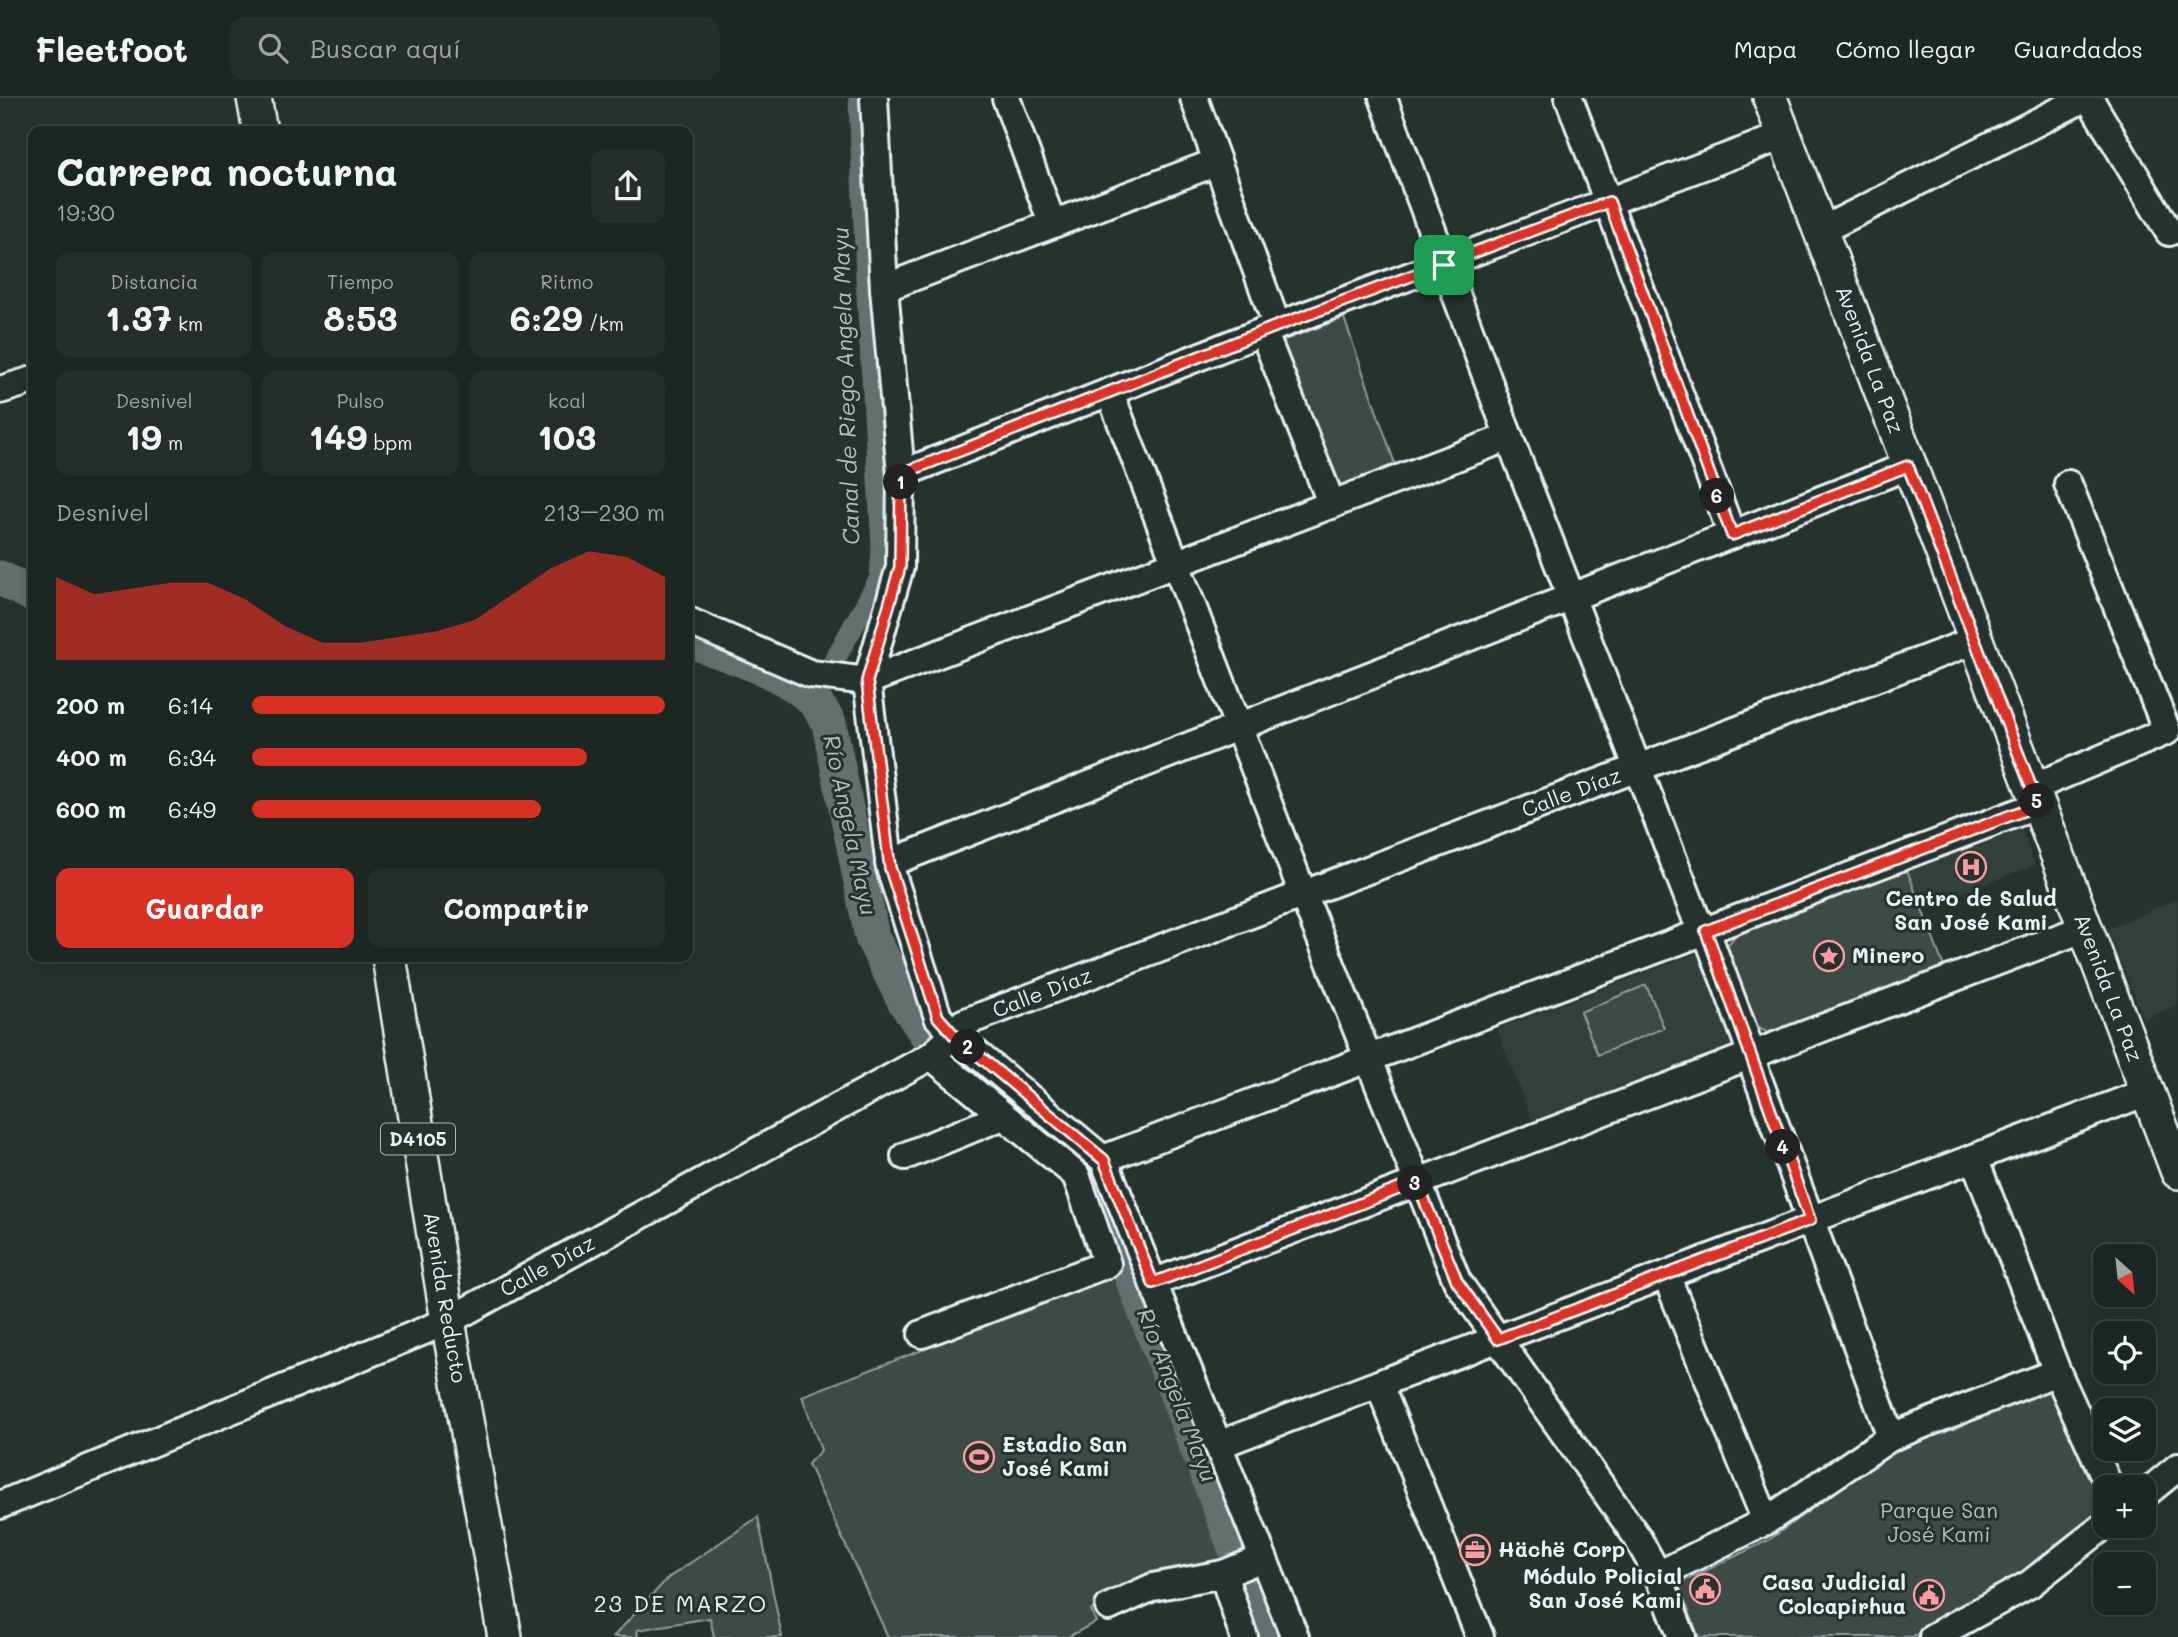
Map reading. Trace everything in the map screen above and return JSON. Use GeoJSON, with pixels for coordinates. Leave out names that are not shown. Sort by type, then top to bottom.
{"type":"FeatureCollection","features":[{"type":"Feature","properties":{"kind":"main road"},"geometry":{"type":"LineString","coordinates":[[254,98],[259,126]]}},
{"type":"Feature","properties":{"kind":"main road","name":"Avenida La Paz"},"geometry":{"type":"LineString","coordinates":[[1770,98],[2178,1172]]}},
{"type":"Feature","properties":{"kind":"main road","name":"Avenida Reducto"},"geometry":{"type":"LineString","coordinates":[[389,962],[448,1321],[505,1637]]}},
{"type":"Feature","properties":{"kind":"street"},"geometry":{"type":"LineString","coordinates":[[874,98],[884,288],[901,474],[900,567],[867,681],[889,863],[938,1017],[954,1035],[1102,1159],[1295,1637]]}},
{"type":"Feature","properties":{"kind":"street"},"geometry":{"type":"LineString","coordinates":[[1006,98],[1052,223]]}},
{"type":"Feature","properties":{"kind":"street"},"geometry":{"type":"LineString","coordinates":[[1194,98],[1270,329],[1332,505]]}},
{"type":"Feature","properties":{"kind":"street"},"geometry":{"type":"LineString","coordinates":[[1383,98],[1508,437],[1696,918],[1706,931],[1891,1437]]}},
{"type":"Feature","properties":{"kind":"street"},"geometry":{"type":"LineString","coordinates":[[1570,98],[1732,535]]}},
{"type":"Feature","properties":{"kind":"street"},"geometry":{"type":"LineString","coordinates":[[1820,231],[2087,98],[2169,232]]}},
{"type":"Feature","properties":{"kind":"street"},"geometry":{"type":"LineString","coordinates":[[901,474],[1270,329],[1783,136]]}},
{"type":"Feature","properties":{"kind":"street"},"geometry":{"type":"LineString","coordinates":[[884,288],[1217,162]]}},
{"type":"Feature","properties":{"kind":"street"},"geometry":{"type":"LineString","coordinates":[[0,390],[28,382]]}},
{"type":"Feature","properties":{"kind":"street"},"geometry":{"type":"LineString","coordinates":[[1111,393],[1303,894],[1457,1281],[1637,1537],[1658,1575],[1682,1637]]}},
{"type":"Feature","properties":{"kind":"street"},"geometry":{"type":"LineString","coordinates":[[693,623],[811,674],[867,681],[1508,437]]}},
{"type":"Feature","properties":{"kind":"street"},"geometry":{"type":"LineString","coordinates":[[889,863],[1908,466]]}},
{"type":"Feature","properties":{"kind":"street"},"geometry":{"type":"LineString","coordinates":[[1102,1159],[1706,931],[2035,797],[2167,731],[2068,484]]}},
{"type":"Feature","properties":{"kind":"street","name":"Calle Díaz"},"geometry":{"type":"LineString","coordinates":[[0,1505],[448,1321],[931,1056],[954,1035],[962,1023],[1976,640]]}},
{"type":"Feature","properties":{"kind":"street"},"geometry":{"type":"LineString","coordinates":[[1153,1283],[2085,928]]}},
{"type":"Feature","properties":{"kind":"street"},"geometry":{"type":"LineString","coordinates":[[922,1334],[1107,1264],[1076,1175],[931,1056]]}},
{"type":"Feature","properties":{"kind":"street"},"geometry":{"type":"LineString","coordinates":[[1218,1445],[2147,1092]]}},
{"type":"Feature","properties":{"kind":"street"},"geometry":{"type":"LineString","coordinates":[[905,1156],[1003,1116]]}},
{"type":"Feature","properties":{"kind":"street"},"geometry":{"type":"LineString","coordinates":[[1974,1158],[2057,1372],[2104,1475]]}},
{"type":"Feature","properties":{"kind":"street"},"geometry":{"type":"LineString","coordinates":[[1666,1275],[1766,1521]]}},
{"type":"Feature","properties":{"kind":"street"},"geometry":{"type":"LineString","coordinates":[[1658,1575],[1766,1521],[1891,1437],[2057,1372]]}},
{"type":"Feature","properties":{"kind":"street"},"geometry":{"type":"LineString","coordinates":[[1379,1384],[1480,1637]]}},
{"type":"Feature","properties":{"kind":"street"},"geometry":{"type":"LineString","coordinates":[[2156,1485],[2178,1467]]}},
{"type":"Feature","properties":{"kind":"street"},"geometry":{"type":"LineString","coordinates":[[1933,1637],[2029,1584],[2093,1534]]}},
{"type":"Feature","properties":{"kind":"street"},"geometry":{"type":"LineString","coordinates":[[1109,1607],[1153,1587],[1223,1574],[1263,1558]]}},
{"type":"Feature","properties":{"kind":"street"},"geometry":{"type":"LineString","coordinates":[[1223,1574],[1244,1637]]}},
{"type":"Feature","properties":{"kind":"shaded area","name":"Centro de Salud San José Kami"},"geometry":{"type":"Polygon","coordinates":[[[2020,826],[2035,865],[1922,908],[1907,870],[2020,826]]]}},
{"type":"Feature","properties":{"kind":"shaded area"},"geometry":{"type":"Polygon","coordinates":[[[2178,899],[2178,1005],[2144,1019],[2107,929],[2178,899]]]}},
{"type":"Feature","properties":{"kind":"shaded area"},"geometry":{"type":"Polygon","coordinates":[[[1697,953],[1732,1045],[1532,1121],[1497,1029],[1697,953]]]}},
{"type":"Feature","properties":{"kind":"green space"},"geometry":{"type":"Polygon","coordinates":[[[1344,318],[1395,464],[1334,490],[1279,342],[1344,318]]]}},
{"type":"Feature","properties":{"kind":"green space"},"geometry":{"type":"Polygon","coordinates":[[[1907,870],[1944,967],[1768,1033],[1751,1024],[1723,950],[1735,936],[1907,870]]]}},
{"type":"Feature","properties":{"kind":"green space"},"geometry":{"type":"Polygon","coordinates":[[[1646,985],[1664,1028],[1598,1055],[1580,1012],[1646,985]]]}},
{"type":"Feature","properties":{"kind":"green space","name":"Estadio San José Kami"},"geometry":{"type":"Polygon","coordinates":[[[1129,1238],[1252,1555],[1186,1571],[1091,1610],[1096,1622],[1068,1637],[888,1637],[808,1464],[821,1450],[802,1396],[1079,1290],[1113,1267],[1112,1246],[1129,1238]]]}},
{"type":"Feature","properties":{"kind":"green space","name":"Parque San José Kami"},"geometry":{"type":"Polygon","coordinates":[[[2043,1390],[2053,1394],[2093,1476],[2093,1522],[2019,1578],[1912,1637],[1699,1637],[1678,1584],[1769,1540],[1897,1446],[2043,1390]]]}},
{"type":"Feature","properties":{"kind":"green space"},"geometry":{"type":"Polygon","coordinates":[[[758,1517],[782,1637],[714,1637],[710,1618],[637,1630],[638,1637],[613,1637],[668,1578],[758,1517]]]}},
{"type":"Feature","properties":{"kind":"waterway","name":"Canal de Riego Angela Mayu"},"geometry":{"type":"LineString","coordinates":[[834,661],[880,578],[882,546],[866,278],[859,98]]}},
{"type":"Feature","properties":{"kind":"waterway","name":"Río Angela Mayu"},"geometry":{"type":"LineString","coordinates":[[0,578],[28,592]]}},
{"type":"Feature","properties":{"kind":"waterway","name":"Río Angela Mayu"},"geometry":{"type":"LineString","coordinates":[[693,642],[754,664],[786,680],[813,700],[829,723],[872,937],[905,1002],[930,1037]]}},
{"type":"Feature","properties":{"kind":"waterway","name":"Río Angela Mayu"},"geometry":{"type":"LineString","coordinates":[[955,1058],[1091,1169],[1236,1550]]}},
{"type":"Feature","properties":{"kind":"waterway","name":"Río Angela Mayu"},"geometry":{"type":"LineString","coordinates":[[1248,1587],[1267,1637]]}},
{"type":"Feature","properties":{"kind":"place","name":"Centro de Salud San José Kami"},"geometry":{"type":"Point","coordinates":[1971,867]}},
{"type":"Feature","properties":{"kind":"place","name":"Minero"},"geometry":{"type":"Point","coordinates":[1829,956]}},
{"type":"Feature","properties":{"kind":"place","name":"Estadio San José Kami"},"geometry":{"type":"Point","coordinates":[979,1457]}},
{"type":"Feature","properties":{"kind":"place","name":"Hächë Corp"},"geometry":{"type":"Point","coordinates":[1475,1550]}},
{"type":"Feature","properties":{"kind":"place","name":"Módulo Policial San José Kami"},"geometry":{"type":"Point","coordinates":[1705,1589]}},
{"type":"Feature","properties":{"kind":"place","name":"Casa Judicial Colcapirhua"},"geometry":{"type":"Point","coordinates":[1929,1595]}},
{"type":"Feature","properties":{"kind":"district","name":"23 DE MARZO"},"geometry":{"type":"Point","coordinates":[681,1604]}},
{"type":"Feature","properties":{"kind":"route"},"geometry":{"type":"LineString","coordinates":[[1609,202],[1732,535],[1908,466],[2038,805],[1706,931],[1810,1220],[1498,1339],[1457,1281],[1417,1182],[1153,1283],[1104,1160],[954,1035],[938,1017],[890,868],[867,681],[900,567],[901,474],[1277,326],[1444,265],[1609,202]]}}]}
